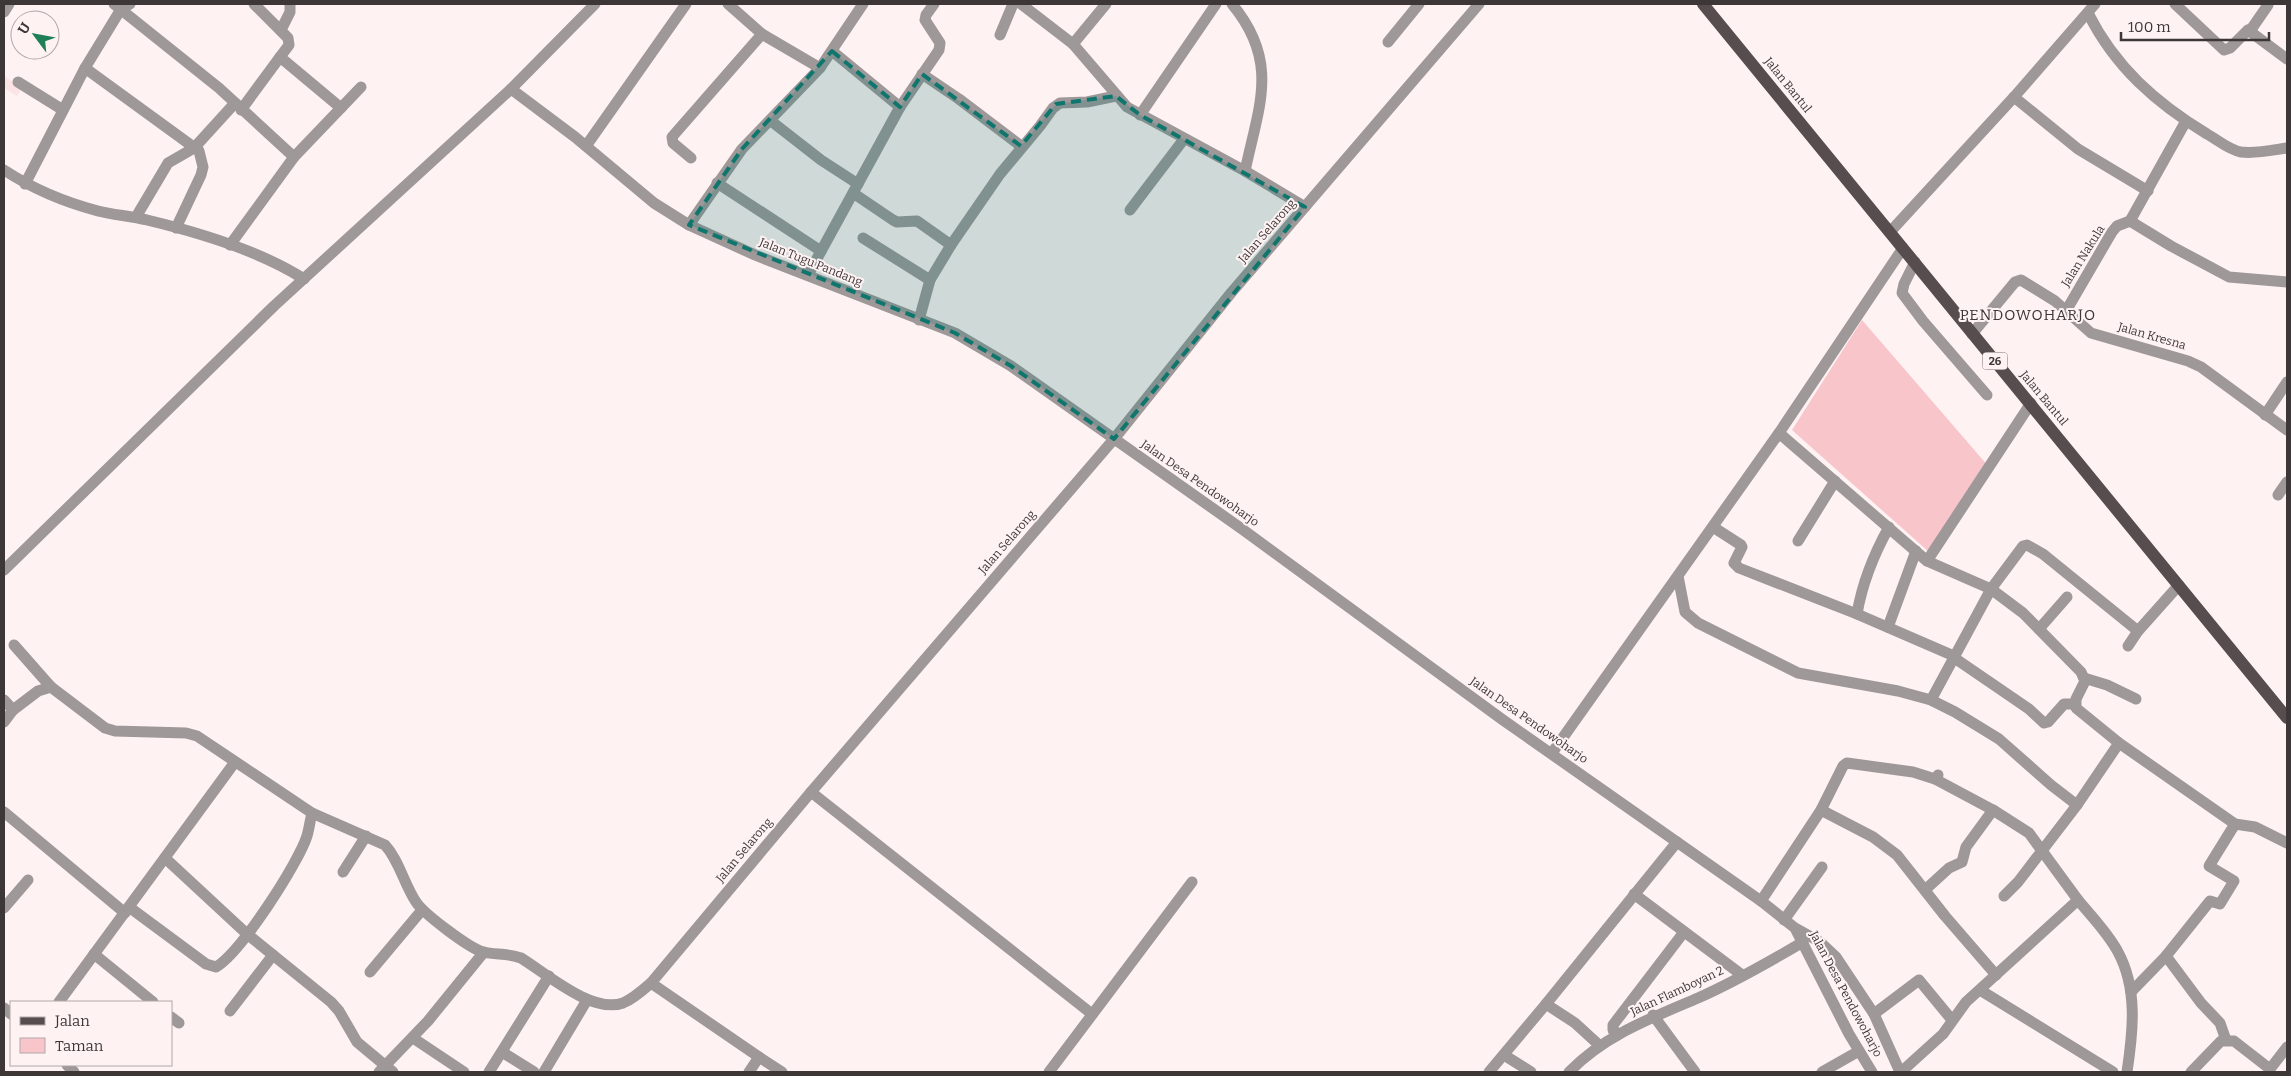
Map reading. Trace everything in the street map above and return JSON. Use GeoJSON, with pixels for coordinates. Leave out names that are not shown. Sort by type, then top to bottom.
{"type":"FeatureCollection","features":[{"type":"Feature","properties":{"kind":"main road","name":"Jalan Bantul"},"geometry":{"type":"LineString","coordinates":[[1703,4],[2287,718]]}},
{"type":"Feature","properties":{"kind":"street"},"geometry":{"type":"LineString","coordinates":[[4,12],[9,4]]}},
{"type":"Feature","properties":{"kind":"street"},"geometry":{"type":"LineString","coordinates":[[136,217],[168,163],[194,148],[238,106],[289,45],[288,38],[254,4]]}},
{"type":"Feature","properties":{"kind":"street"},"geometry":{"type":"LineString","coordinates":[[281,30],[290,12],[290,4]]}},
{"type":"Feature","properties":{"kind":"street"},"geometry":{"type":"LineString","coordinates":[[4,570],[304,279],[511,89],[595,4]]}},
{"type":"Feature","properties":{"kind":"street"},"geometry":{"type":"LineString","coordinates":[[586,146],[686,4]]}},
{"type":"Feature","properties":{"kind":"street"},"geometry":{"type":"LineString","coordinates":[[728,4],[762,34],[820,68]]}},
{"type":"Feature","properties":{"kind":"street"},"geometry":{"type":"LineString","coordinates":[[808,275],[900,107],[939,50],[940,43],[925,20],[926,15],[934,4]]}},
{"type":"Feature","properties":{"kind":"street"},"geometry":{"type":"LineString","coordinates":[[1000,35],[1012,4]]}},
{"type":"Feature","properties":{"kind":"street"},"geometry":{"type":"LineString","coordinates":[[1073,44],[1106,4]]}},
{"type":"Feature","properties":{"kind":"street"},"geometry":{"type":"LineString","coordinates":[[1140,115],[1216,4]]}},
{"type":"Feature","properties":{"kind":"street"},"geometry":{"type":"LineString","coordinates":[[1232,4],[1242,17],[1253,38],[1263,66],[1263,84],[1245,171]]}},
{"type":"Feature","properties":{"kind":"street"},"geometry":{"type":"LineString","coordinates":[[1388,42],[1420,4]]}},
{"type":"Feature","properties":{"kind":"street","name":"Jalan Selarong"},"geometry":{"type":"LineString","coordinates":[[587,1000],[605,1006],[625,1002],[651,983],[811,792],[1114,439],[1231,293],[1479,4]]}},
{"type":"Feature","properties":{"kind":"street"},"geometry":{"type":"LineString","coordinates":[[2175,4],[2224,50],[2230,48],[2245,31],[2250,31],[2287,59]]}},
{"type":"Feature","properties":{"kind":"street"},"geometry":{"type":"LineString","coordinates":[[2250,31],[2267,4]]}},
{"type":"Feature","properties":{"kind":"street"},"geometry":{"type":"LineString","coordinates":[[1025,5],[1073,44],[1127,107],[1245,171],[1305,207]]}},
{"type":"Feature","properties":{"kind":"street"},"geometry":{"type":"LineString","coordinates":[[24,184],[85,68],[122,6],[294,157]]}},
{"type":"Feature","properties":{"kind":"street"},"geometry":{"type":"LineString","coordinates":[[688,225],[742,150],[820,68],[832,52],[856,6]]}},
{"type":"Feature","properties":{"kind":"street"},"geometry":{"type":"LineString","coordinates":[[1890,232],[2014,97],[2091,8],[2103,41],[2122,66],[2153,96],[2186,121],[2230,148],[2241,152],[2287,148]]}},
{"type":"Feature","properties":{"kind":"street"},"geometry":{"type":"LineString","coordinates":[[691,158],[673,143],[672,137],[762,34]]}},
{"type":"Feature","properties":{"kind":"street"},"geometry":{"type":"LineString","coordinates":[[832,52],[900,107]]}},
{"type":"Feature","properties":{"kind":"street"},"geometry":{"type":"LineString","coordinates":[[280,57],[341,108]]}},
{"type":"Feature","properties":{"kind":"street"},"geometry":{"type":"LineString","coordinates":[[85,68],[199,151],[203,167],[176,228]]}},
{"type":"Feature","properties":{"kind":"street"},"geometry":{"type":"LineString","coordinates":[[922,74],[959,99],[1021,146]]}},
{"type":"Feature","properties":{"kind":"street"},"geometry":{"type":"LineString","coordinates":[[18,82],[63,110]]}},
{"type":"Feature","properties":{"kind":"street"},"geometry":{"type":"LineString","coordinates":[[230,246],[294,157],[361,87]]}},
{"type":"Feature","properties":{"kind":"street","name":"Jalan Tugu Pandang"},"geometry":{"type":"LineString","coordinates":[[511,89],[586,146],[654,203],[688,225],[755,255],[955,333],[982,347],[1114,439]]}},
{"type":"Feature","properties":{"kind":"street"},"geometry":{"type":"LineString","coordinates":[[919,320],[930,280],[951,245],[1000,174],[1056,104],[1087,102],[1116,96]]}},
{"type":"Feature","properties":{"kind":"street"},"geometry":{"type":"LineString","coordinates":[[2014,97],[2078,149],[2148,191]]}},
{"type":"Feature","properties":{"kind":"street"},"geometry":{"type":"LineString","coordinates":[[771,121],[893,220],[897,222],[917,221],[951,245]]}},
{"type":"Feature","properties":{"kind":"street"},"geometry":{"type":"LineString","coordinates":[[2186,121],[2130,221],[2170,246],[2229,277],[2287,282]]}},
{"type":"Feature","properties":{"kind":"street"},"geometry":{"type":"LineString","coordinates":[[1130,210],[1184,139]]}},
{"type":"Feature","properties":{"kind":"street"},"geometry":{"type":"LineString","coordinates":[[4,170],[24,184],[64,201],[176,228],[285,267],[304,279]]}},
{"type":"Feature","properties":{"kind":"street"},"geometry":{"type":"LineString","coordinates":[[717,183],[821,251]]}},
{"type":"Feature","properties":{"kind":"street","name":"Jalan Nakula"},"geometry":{"type":"LineString","coordinates":[[2066,311],[2112,232],[2130,221]]}},
{"type":"Feature","properties":{"kind":"street"},"geometry":{"type":"LineString","coordinates":[[863,238],[930,280]]}},
{"type":"Feature","properties":{"kind":"street"},"geometry":{"type":"LineString","coordinates":[[1552,753],[1779,433],[1903,248]]}},
{"type":"Feature","properties":{"kind":"street"},"geometry":{"type":"LineString","coordinates":[[1915,262],[1902,292],[1923,321],[1987,395]]}},
{"type":"Feature","properties":{"kind":"street","name":"Jalan Kresna"},"geometry":{"type":"LineString","coordinates":[[1972,334],[2018,280],[2040,290],[2056,301],[2091,333],[2188,361],[2201,367],[2287,430]]}},
{"type":"Feature","properties":{"kind":"street"},"geometry":{"type":"LineString","coordinates":[[2265,415],[2287,382]]}},
{"type":"Feature","properties":{"kind":"street"},"geometry":{"type":"LineString","coordinates":[[1927,561],[2031,403]]}},
{"type":"Feature","properties":{"kind":"street"},"geometry":{"type":"LineString","coordinates":[[1779,433],[1927,561],[1991,589],[2023,612],[2078,668],[2084,678],[2083,688],[2074,704]]}},
{"type":"Feature","properties":{"kind":"street","name":"Jalan Desa Pendowoharjo"},"geometry":{"type":"LineString","coordinates":[[1114,439],[1503,720],[1761,901],[1795,928],[1859,1051],[1872,1072]]}},
{"type":"Feature","properties":{"kind":"street"},"geometry":{"type":"LineString","coordinates":[[1798,541],[1835,481]]}},
{"type":"Feature","properties":{"kind":"street"},"geometry":{"type":"LineString","coordinates":[[2278,495],[2287,482]]}},
{"type":"Feature","properties":{"kind":"street"},"geometry":{"type":"LineString","coordinates":[[1713,527],[1741,544],[1742,547],[1734,560],[1734,563],[1739,568],[1857,614],[1954,656],[2029,709],[2044,723],[2048,722],[2064,704],[2074,704]]}},
{"type":"Feature","properties":{"kind":"street"},"geometry":{"type":"LineString","coordinates":[[1857,614],[1872,562],[1878,546],[1889,527]]}},
{"type":"Feature","properties":{"kind":"street"},"geometry":{"type":"LineString","coordinates":[[1931,700],[1991,589],[2015,555],[2027,545],[2043,554],[2138,631]]}},
{"type":"Feature","properties":{"kind":"street"},"geometry":{"type":"LineString","coordinates":[[1888,628],[1916,551]]}},
{"type":"Feature","properties":{"kind":"street"},"geometry":{"type":"LineString","coordinates":[[1678,576],[1687,616],[1778,665],[1798,673],[1898,691],[1931,700],[1984,728],[2012,749],[2051,785],[2077,805]]}},
{"type":"Feature","properties":{"kind":"street"},"geometry":{"type":"LineString","coordinates":[[2128,646],[2138,631],[2179,585]]}},
{"type":"Feature","properties":{"kind":"street"},"geometry":{"type":"LineString","coordinates":[[2039,629],[2067,597]]}},
{"type":"Feature","properties":{"kind":"street"},"geometry":{"type":"LineString","coordinates":[[14,645],[51,687],[105,728],[114,731],[186,733],[197,736],[312,813],[385,845],[404,882],[422,910],[473,947],[484,952],[510,954],[520,958],[587,1000],[544,1072]]}},
{"type":"Feature","properties":{"kind":"street"},"geometry":{"type":"LineString","coordinates":[[2084,678],[2107,685],[2136,699]]}},
{"type":"Feature","properties":{"kind":"street"},"geometry":{"type":"LineString","coordinates":[[4,722],[13,710],[38,691],[51,687]]}},
{"type":"Feature","properties":{"kind":"street"},"geometry":{"type":"LineString","coordinates":[[4,700],[13,710]]}},
{"type":"Feature","properties":{"kind":"street"},"geometry":{"type":"LineString","coordinates":[[2074,704],[2076,708],[2119,743],[2235,824],[2255,827],[2287,843]]}},
{"type":"Feature","properties":{"kind":"street"},"geometry":{"type":"LineString","coordinates":[[2004,896],[2018,882],[2077,805],[2119,743]]}},
{"type":"Feature","properties":{"kind":"street"},"geometry":{"type":"LineString","coordinates":[[60,1001],[235,762]]}},
{"type":"Feature","properties":{"kind":"street"},"geometry":{"type":"LineString","coordinates":[[1761,901],[1821,810],[1840,770],[1847,764],[1913,772],[1937,777],[2024,830],[2042,850],[2119,953],[2131,992],[2133,1035],[2127,1072]]}},
{"type":"Feature","properties":{"kind":"street"},"geometry":{"type":"LineString","coordinates":[[811,792],[1092,1014]]}},
{"type":"Feature","properties":{"kind":"street"},"geometry":{"type":"LineString","coordinates":[[1821,810],[1855,826],[1897,855],[1926,889],[1945,916],[1996,975]]}},
{"type":"Feature","properties":{"kind":"street"},"geometry":{"type":"LineString","coordinates":[[1926,889],[1949,868],[1962,862],[1966,847],[1993,810]]}},
{"type":"Feature","properties":{"kind":"street"},"geometry":{"type":"LineString","coordinates":[[4,812],[127,910],[212,966],[221,964],[247,934],[280,888],[307,837],[312,813]]}},
{"type":"Feature","properties":{"kind":"street"},"geometry":{"type":"LineString","coordinates":[[2131,992],[2166,956],[2210,900],[2220,904],[2234,881],[2209,866],[2235,824]]}},
{"type":"Feature","properties":{"kind":"street"},"geometry":{"type":"LineString","coordinates":[[344,872],[366,836]]}},
{"type":"Feature","properties":{"kind":"street"},"geometry":{"type":"LineString","coordinates":[[1489,1072],[1677,842]]}},
{"type":"Feature","properties":{"kind":"street"},"geometry":{"type":"LineString","coordinates":[[165,858],[247,934],[331,1002],[339,1011],[357,1042],[386,1070],[460,984],[484,952]]}},
{"type":"Feature","properties":{"kind":"street"},"geometry":{"type":"LineString","coordinates":[[1784,920],[1822,867]]}},
{"type":"Feature","properties":{"kind":"street"},"geometry":{"type":"LineString","coordinates":[[4,908],[28,880]]}},
{"type":"Feature","properties":{"kind":"street"},"geometry":{"type":"LineString","coordinates":[[1048,1072],[1192,882]]}},
{"type":"Feature","properties":{"kind":"street"},"geometry":{"type":"LineString","coordinates":[[1634,894],[1742,975]]}},
{"type":"Feature","properties":{"kind":"street"},"geometry":{"type":"LineString","coordinates":[[1795,928],[1820,942],[1836,957],[1874,1014],[1900,1072],[1943,1034],[1966,1002],[2078,900]]}},
{"type":"Feature","properties":{"kind":"street"},"geometry":{"type":"LineString","coordinates":[[370,972],[422,910]]}},
{"type":"Feature","properties":{"kind":"street"},"geometry":{"type":"LineString","coordinates":[[1619,1034],[1613,1030],[1613,1026],[1684,932]]}},
{"type":"Feature","properties":{"kind":"street","name":"Jalan Flamboyan 2"},"geometry":{"type":"LineString","coordinates":[[1569,1072],[1599,1045],[1654,1015],[1697,998],[1803,942]]}},
{"type":"Feature","properties":{"kind":"street"},"geometry":{"type":"LineString","coordinates":[[94,954],[152,1001]]}},
{"type":"Feature","properties":{"kind":"street"},"geometry":{"type":"LineString","coordinates":[[230,1011],[273,955]]}},
{"type":"Feature","properties":{"kind":"street"},"geometry":{"type":"LineString","coordinates":[[2166,956],[2201,1003],[2220,1023],[2226,1040]]}},
{"type":"Feature","properties":{"kind":"street"},"geometry":{"type":"LineString","coordinates":[[489,1072],[549,976]]}},
{"type":"Feature","properties":{"kind":"street"},"geometry":{"type":"LineString","coordinates":[[1874,1014],[1919,980],[1952,1020]]}},
{"type":"Feature","properties":{"kind":"street"},"geometry":{"type":"LineString","coordinates":[[651,983],[782,1072]]}},
{"type":"Feature","properties":{"kind":"street"},"geometry":{"type":"LineString","coordinates":[[1980,990],[2113,1072]]}},
{"type":"Feature","properties":{"kind":"street"},"geometry":{"type":"LineString","coordinates":[[1546,1004],[1575,1024],[1599,1045]]}},
{"type":"Feature","properties":{"kind":"street"},"geometry":{"type":"LineString","coordinates":[[1654,1015],[1695,1072]]}},
{"type":"Feature","properties":{"kind":"street"},"geometry":{"type":"LineString","coordinates":[[412,1038],[464,1072]]}},
{"type":"Feature","properties":{"kind":"street"},"geometry":{"type":"LineString","coordinates":[[2191,1072],[2212,1049],[2226,1040],[2234,1041],[2272,1071],[2287,1047]]}},
{"type":"Feature","properties":{"kind":"street"},"geometry":{"type":"LineString","coordinates":[[1822,1072],[1859,1051]]}},
{"type":"Feature","properties":{"kind":"street"},"geometry":{"type":"LineString","coordinates":[[502,1052],[534,1072]]}},
{"type":"Feature","properties":{"kind":"street"},"geometry":{"type":"LineString","coordinates":[[1504,1055],[1531,1072]]}},
{"type":"Feature","properties":{"kind":"street"},"geometry":{"type":"LineString","coordinates":[[749,1072],[759,1057]]}},
{"type":"Feature","properties":{"kind":"highlighted area"},"geometry":{"type":"Polygon","coordinates":[[[832,51],[900,107],[922,74],[1021,146],[1056,104],[1116,96],[1140,115],[1305,207],[1114,439],[1011,366],[955,333],[689,225],[742,149],[832,51]]]}},
{"type":"Feature","properties":{"kind":"shaded area"},"geometry":{"type":"Polygon","coordinates":[[[4,76],[22,88],[17,96],[4,88],[4,76]]]}},
{"type":"Feature","properties":{"kind":"green space"},"geometry":{"type":"Polygon","coordinates":[[[1862,320],[1989,467],[1929,552],[1792,430],[1862,320]]]}},
{"type":"Feature","properties":{"kind":"district","name":"PENDOWOHARJO"},"geometry":{"type":"Point","coordinates":[2028,315]}}]}
